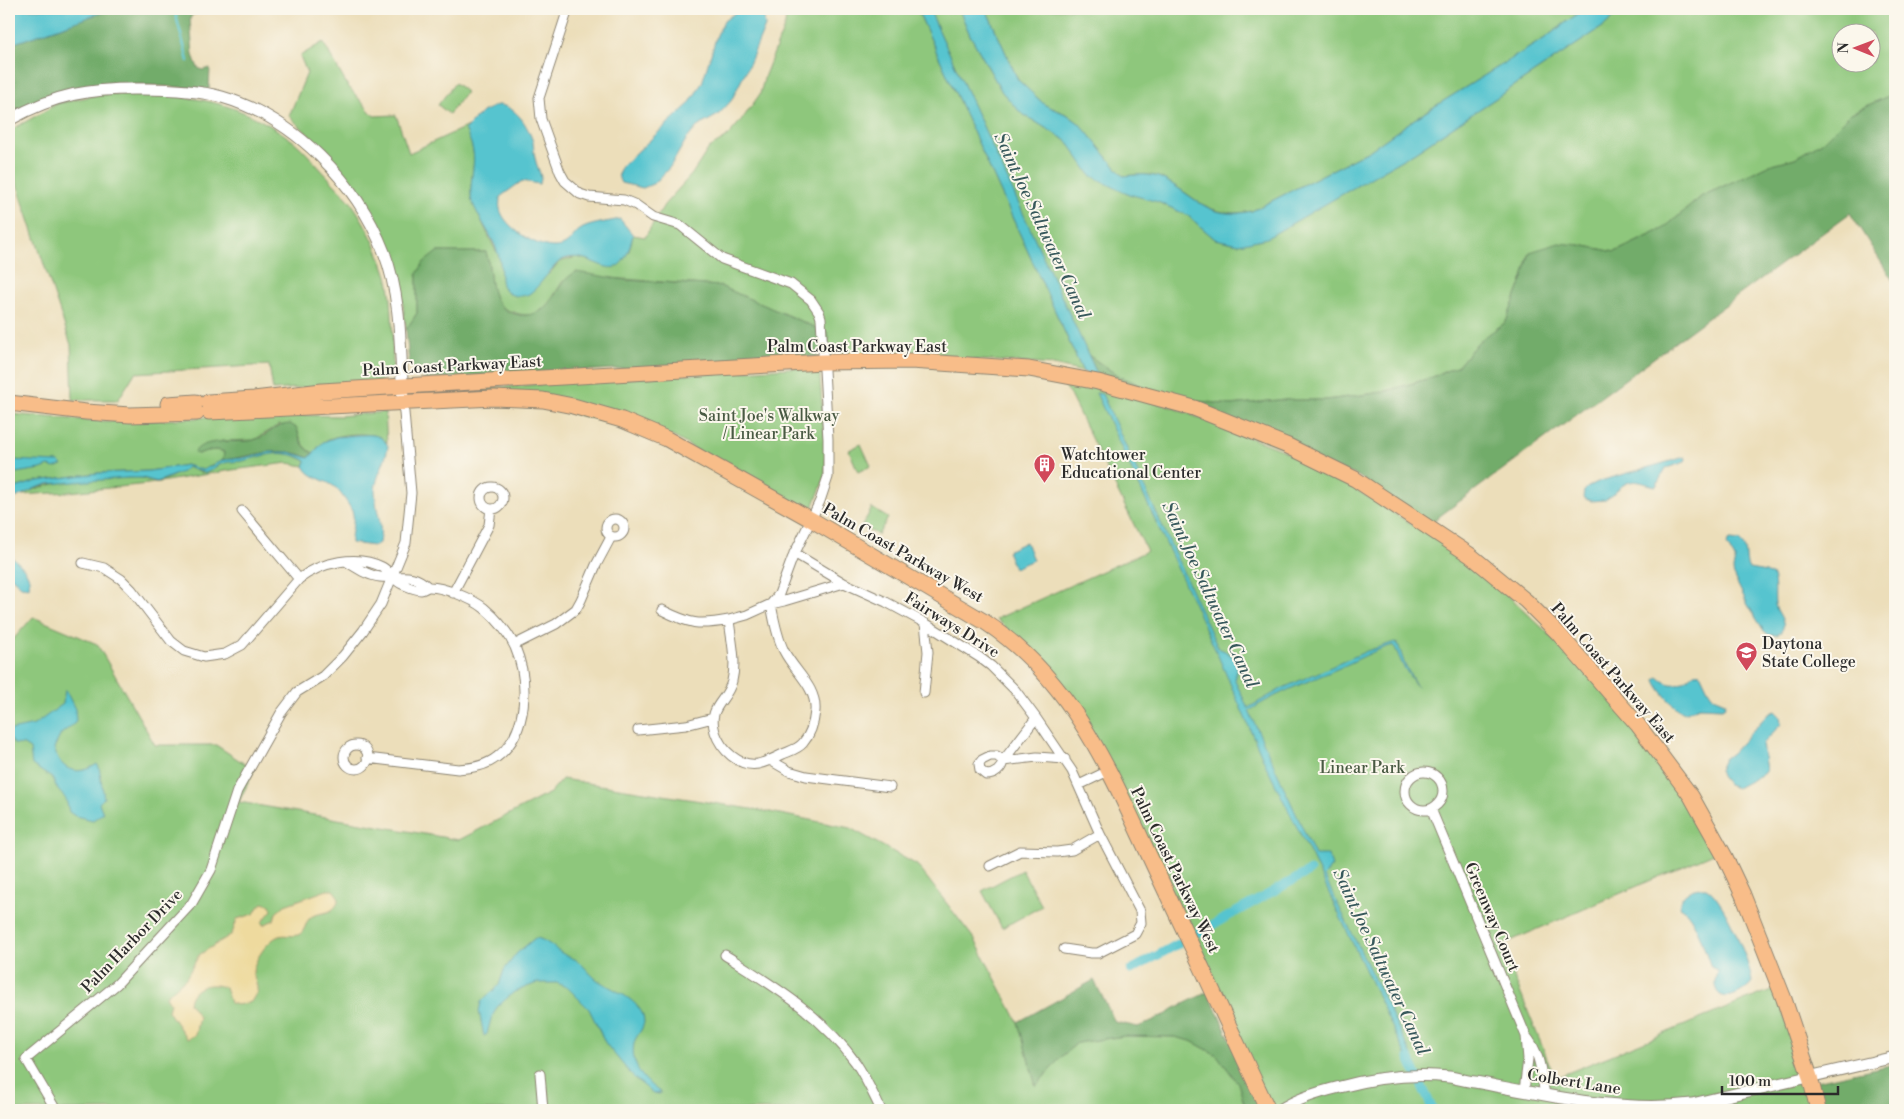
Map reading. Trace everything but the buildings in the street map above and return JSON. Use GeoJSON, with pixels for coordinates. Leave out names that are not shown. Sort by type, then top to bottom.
{"type":"FeatureCollection","features":[{"type":"Feature","properties":{"kind":"main road","name":"Palm Coast Parkway East"},"geometry":{"type":"LineString","coordinates":[[256,404],[322,391],[823,362],[911,361],[1029,369],[1080,378],[1194,408],[1288,446],[1355,479],[1470,555],[1526,602],[1552,627],[1638,725],[1676,774],[1703,816],[1732,872],[1784,999],[1810,1077],[1818,1110]]}},
{"type":"Feature","properties":{"kind":"main road","name":"Palm Coast Parkway West"},"geometry":{"type":"LineString","coordinates":[[256,404],[304,409],[403,401],[508,398],[543,400],[574,406],[622,420],[666,439],[812,520],[977,617],[1012,641],[1045,673],[1086,728],[1194,950],[1268,1110]]}},
{"type":"Feature","properties":{"kind":"main road"},"geometry":{"type":"LineString","coordinates":[[9,403],[42,406],[202,407],[256,404]]}},
{"type":"Feature","properties":{"kind":"street"},"geometry":{"type":"LineString","coordinates":[[568,9],[539,98],[541,120],[562,178],[576,191],[589,197],[618,199],[630,203],[653,217],[676,223],[722,259],[790,284],[815,305],[821,318],[828,471],[824,493],[794,553],[780,594],[770,604]]}},
{"type":"Feature","properties":{"kind":"street"},"geometry":{"type":"LineString","coordinates":[[9,120],[43,104],[77,92],[135,89],[192,92],[221,97],[253,109],[282,125],[306,144],[340,179],[356,198],[376,233],[388,265],[397,301],[403,401]]}},
{"type":"Feature","properties":{"kind":"street","name":"Palm Harbor Drive"},"geometry":{"type":"LineString","coordinates":[[56,1110],[26,1059],[110,990],[192,903],[211,870],[237,791],[281,713],[297,692],[325,674],[354,644],[378,609],[406,543],[411,493],[403,401]]}},
{"type":"Feature","properties":{"kind":"street"},"geometry":{"type":"LineString","coordinates":[[453,593],[489,525],[491,509]]}},
{"type":"Feature","properties":{"kind":"street"},"geometry":{"type":"LineString","coordinates":[[242,511],[299,579]]}},
{"type":"Feature","properties":{"kind":"street"},"geometry":{"type":"LineString","coordinates":[[514,645],[556,624],[576,609],[611,537]]}},
{"type":"Feature","properties":{"kind":"street","name":"Fairways Drive"},"geometry":{"type":"LineString","coordinates":[[794,553],[844,583],[886,602],[924,623],[991,666],[1015,690],[1065,759],[1092,812],[1100,834],[1140,911],[1141,923],[1139,929],[1129,938],[1098,953],[1091,954],[1064,949]]}},
{"type":"Feature","properties":{"kind":"street"},"geometry":{"type":"LineString","coordinates":[[83,563],[110,571],[121,579],[132,590],[171,641],[184,651],[204,656],[226,654],[242,645],[299,579],[311,571],[334,563],[364,561],[383,568],[400,584],[420,590],[428,587],[453,593],[469,599],[487,611],[500,624],[514,645],[523,678],[522,709],[518,728],[512,739],[498,756],[481,765],[458,769],[367,758]]}},
{"type":"Feature","properties":{"kind":"street"},"geometry":{"type":"LineString","coordinates":[[662,610],[696,624],[709,624],[747,615],[770,604],[844,583]]}},
{"type":"Feature","properties":{"kind":"street"},"geometry":{"type":"LineString","coordinates":[[729,620],[733,661],[732,680],[729,690],[716,708],[713,718],[717,737],[726,751],[746,763],[758,764],[795,749],[804,742],[813,722],[815,707],[812,694],[785,653],[779,639],[770,604]]}},
{"type":"Feature","properties":{"kind":"street"},"geometry":{"type":"LineString","coordinates":[[924,623],[928,652],[924,693]]}},
{"type":"Feature","properties":{"kind":"street"},"geometry":{"type":"LineString","coordinates":[[638,730],[686,725],[713,718]]}},
{"type":"Feature","properties":{"kind":"street"},"geometry":{"type":"LineString","coordinates":[[1036,718],[1003,761],[1037,757],[1065,759]]}},
{"type":"Feature","properties":{"kind":"street"},"geometry":{"type":"LineString","coordinates":[[770,760],[789,771],[806,776],[890,787]]}},
{"type":"Feature","properties":{"kind":"street"},"geometry":{"type":"LineString","coordinates":[[1079,785],[1108,771]]}},
{"type":"Feature","properties":{"kind":"street"},"geometry":{"type":"LineString","coordinates":[[1419,773],[1432,774],[1441,782],[1443,788],[1441,801],[1431,809],[1425,810],[1414,807],[1407,797],[1406,791],[1410,780],[1419,773]]}},
{"type":"Feature","properties":{"kind":"street","name":"Greenway Court"},"geometry":{"type":"LineString","coordinates":[[1431,809],[1526,1036]]}},
{"type":"Feature","properties":{"kind":"street"},"geometry":{"type":"LineString","coordinates":[[990,866],[1020,851],[1057,852],[1072,850],[1100,834]]}},
{"type":"Feature","properties":{"kind":"street"},"geometry":{"type":"LineString","coordinates":[[725,954],[793,999],[820,1021],[857,1065],[881,1110]]}},
{"type":"Feature","properties":{"kind":"street"},"geometry":{"type":"LineString","coordinates":[[1524,1091],[1528,1059],[1526,1036]]}},
{"type":"Feature","properties":{"kind":"street"},"geometry":{"type":"LineString","coordinates":[[1526,1036],[1538,1054],[1545,1095]]}},
{"type":"Feature","properties":{"kind":"street","name":"Colbert Lane"},"geometry":{"type":"LineString","coordinates":[[1280,1110],[1296,1101],[1326,1090],[1383,1078],[1448,1077],[1545,1095],[1619,1105],[1650,1108],[1670,1107],[1692,1104],[1895,1057]]}},
{"type":"Feature","properties":{"kind":"street"},"geometry":{"type":"LineString","coordinates":[[540,1074],[543,1110]]}},
{"type":"Feature","properties":{"kind":"green space"},"geometry":{"type":"Polygon","coordinates":[[[112,9],[212,9],[192,15],[190,19],[193,55],[198,68],[203,70],[210,68],[209,89],[126,84],[9,116],[9,45],[112,9]]]}},
{"type":"Feature","properties":{"kind":"green space"},"geometry":{"type":"Polygon","coordinates":[[[787,9],[917,9],[1083,372],[1053,365],[1000,361],[829,354],[828,333],[720,286],[609,278],[563,281],[544,308],[531,315],[523,315],[505,309],[496,301],[491,287],[486,252],[437,252],[417,274],[417,313],[406,330],[401,288],[389,248],[372,212],[339,169],[310,136],[289,116],[307,73],[300,56],[323,42],[347,85],[374,116],[396,115],[409,153],[468,126],[465,129],[472,145],[474,158],[471,199],[496,251],[549,274],[559,262],[577,257],[613,267],[629,251],[633,235],[645,237],[664,205],[692,174],[709,148],[726,138],[760,94],[765,75],[785,25],[787,9]]]}},
{"type":"Feature","properties":{"kind":"green space"},"geometry":{"type":"Polygon","coordinates":[[[929,9],[959,9],[970,35],[1002,92],[1021,113],[1067,141],[1158,202],[1187,215],[1215,239],[1239,244],[1267,237],[1415,152],[1604,26],[1622,9],[1895,9],[1895,93],[1851,113],[1822,142],[1795,158],[1769,165],[1702,196],[1663,229],[1615,252],[1580,245],[1530,252],[1523,278],[1506,322],[1479,341],[1458,366],[1430,378],[1383,392],[1327,400],[1278,400],[1231,405],[1199,401],[1156,392],[1117,375],[1088,355],[929,9]]]}},
{"type":"Feature","properties":{"kind":"green space"},"geometry":{"type":"Polygon","coordinates":[[[986,9],[1584,9],[1545,38],[1416,118],[1369,151],[1252,211],[1237,213],[1224,212],[1203,205],[1157,176],[1123,176],[1080,124],[1068,115],[1045,105],[1018,80],[986,9]]]}},
{"type":"Feature","properties":{"kind":"green space"},"geometry":{"type":"Polygon","coordinates":[[[455,83],[466,92],[449,114],[438,105],[455,83]]]}},
{"type":"Feature","properties":{"kind":"green space"},"geometry":{"type":"Polygon","coordinates":[[[1895,93],[1895,284],[1850,213],[1429,524],[1358,476],[1099,378],[1088,355],[1117,375],[1156,392],[1199,401],[1231,405],[1278,400],[1327,400],[1383,392],[1430,378],[1458,366],[1479,341],[1506,322],[1523,278],[1530,252],[1559,243],[1615,252],[1663,229],[1702,196],[1769,165],[1795,158],[1822,142],[1851,113],[1895,93]]]}},
{"type":"Feature","properties":{"kind":"green space"},"geometry":{"type":"Polygon","coordinates":[[[101,94],[178,96],[225,105],[270,125],[302,149],[350,201],[372,237],[380,257],[387,276],[391,297],[393,367],[391,373],[379,382],[273,390],[269,365],[135,373],[118,400],[73,400],[71,345],[9,160],[9,131],[57,104],[101,94]]]}},
{"type":"Feature","properties":{"kind":"green space"},"geometry":{"type":"Polygon","coordinates":[[[437,252],[486,252],[492,291],[496,299],[501,306],[520,315],[534,314],[546,307],[565,280],[576,272],[625,280],[720,286],[828,333],[829,354],[787,360],[425,379],[415,373],[409,363],[406,330],[417,313],[417,274],[424,262],[437,252]]]}},
{"type":"Feature","properties":{"kind":"green space","name":"Saint Joe's Walkway / Linear Park"},"geometry":{"type":"Polygon","coordinates":[[[819,366],[826,456],[825,477],[810,515],[674,437],[484,393],[484,388],[819,366]]]}},
{"type":"Feature","properties":{"kind":"green space","name":"Linear Park"},"geometry":{"type":"Polygon","coordinates":[[[1062,379],[1168,406],[1282,450],[1336,477],[1451,549],[1512,599],[1552,637],[1617,707],[1683,796],[1714,853],[1501,945],[1555,1078],[1776,988],[1813,1110],[1272,1110],[1075,700],[1040,657],[996,619],[1147,551],[1062,379]]]}},
{"type":"Feature","properties":{"kind":"green space"},"geometry":{"type":"Polygon","coordinates":[[[385,412],[387,443],[382,439],[367,434],[350,434],[327,440],[313,453],[302,442],[297,428],[279,425],[254,440],[222,441],[196,450],[198,454],[215,450],[224,453],[223,460],[203,470],[186,465],[149,471],[98,473],[37,481],[9,490],[9,414],[98,421],[147,421],[259,414],[340,416],[385,412]]]}},
{"type":"Feature","properties":{"kind":"green space"},"geometry":{"type":"Polygon","coordinates":[[[290,424],[297,428],[302,443],[313,453],[309,458],[298,454],[277,452],[223,460],[224,452],[218,450],[194,453],[205,444],[254,440],[280,426],[290,424]]]}},
{"type":"Feature","properties":{"kind":"green space"},"geometry":{"type":"Polygon","coordinates":[[[861,444],[871,466],[858,472],[849,450],[861,444]]]}},
{"type":"Feature","properties":{"kind":"green space"},"geometry":{"type":"Polygon","coordinates":[[[275,453],[291,454],[306,461],[304,466],[288,463],[148,484],[21,495],[46,486],[73,481],[142,478],[157,482],[171,477],[187,467],[202,473],[228,461],[239,461],[275,453]]]}},
{"type":"Feature","properties":{"kind":"green space"},"geometry":{"type":"Polygon","coordinates":[[[872,508],[888,518],[878,535],[862,526],[872,508]]]}},
{"type":"Feature","properties":{"kind":"green space"},"geometry":{"type":"Polygon","coordinates":[[[33,617],[97,644],[155,745],[216,745],[254,770],[239,802],[459,840],[550,793],[562,779],[770,812],[850,828],[917,865],[975,940],[1018,1022],[1036,1086],[1062,1056],[1077,1043],[1124,1036],[1175,1037],[1191,1041],[1217,1055],[1238,1083],[1246,1110],[9,1110],[9,644],[33,617]]]}},
{"type":"Feature","properties":{"kind":"green space"},"geometry":{"type":"Polygon","coordinates":[[[1022,870],[1042,906],[1002,928],[982,891],[1022,870]]]}},
{"type":"Feature","properties":{"kind":"green space"},"geometry":{"type":"Polygon","coordinates":[[[1094,980],[1115,1022],[1138,1027],[1208,992],[1263,1110],[1246,1110],[1238,1083],[1217,1055],[1191,1041],[1175,1037],[1124,1036],[1077,1043],[1062,1056],[1036,1086],[1018,1022],[1094,980]]]}},
{"type":"Feature","properties":{"kind":"green space"},"geometry":{"type":"Polygon","coordinates":[[[1895,1064],[1895,1110],[1824,1110],[1816,1081],[1895,1064]]]}},
{"type":"Feature","properties":{"kind":"sand"},"geometry":{"type":"Polygon","coordinates":[[[327,890],[333,890],[337,895],[339,900],[335,907],[311,917],[303,931],[298,935],[279,936],[262,951],[254,968],[253,973],[257,992],[251,1002],[237,1005],[230,1003],[225,988],[220,986],[203,986],[194,992],[189,1003],[199,1017],[195,1035],[187,1039],[168,1011],[170,1003],[166,996],[186,978],[199,955],[232,934],[237,919],[254,914],[263,903],[270,905],[272,910],[262,922],[263,925],[274,920],[276,913],[285,905],[327,890]]]}},
{"type":"Feature","properties":{"kind":"water"},"geometry":{"type":"Polygon","coordinates":[[[9,9],[112,9],[9,45],[9,9]]]}},
{"type":"Feature","properties":{"kind":"water"},"geometry":{"type":"Polygon","coordinates":[[[740,9],[763,10],[765,26],[731,101],[718,115],[697,127],[686,140],[670,167],[655,183],[643,188],[621,183],[619,174],[623,165],[689,104],[702,83],[717,35],[724,21],[740,9]]]}},
{"type":"Feature","properties":{"kind":"water"},"geometry":{"type":"Polygon","coordinates":[[[917,9],[929,9],[1099,378],[1083,372],[917,9]]]}},
{"type":"Feature","properties":{"kind":"water"},"geometry":{"type":"Polygon","coordinates":[[[959,9],[986,9],[1018,80],[1045,105],[1068,115],[1080,124],[1123,176],[1157,176],[1213,210],[1224,213],[1237,213],[1252,211],[1369,151],[1416,118],[1545,38],[1584,9],[1622,9],[1604,26],[1415,152],[1267,238],[1239,244],[1215,239],[1187,215],[1158,202],[1125,193],[1090,175],[1067,141],[1021,113],[1002,92],[970,35],[959,9]]]}},
{"type":"Feature","properties":{"kind":"water"},"geometry":{"type":"Polygon","coordinates":[[[497,105],[504,106],[515,112],[528,129],[541,177],[539,184],[522,181],[500,197],[500,209],[508,223],[531,240],[539,244],[555,247],[565,245],[583,228],[620,219],[633,235],[627,254],[620,264],[612,268],[574,257],[558,262],[529,294],[515,296],[509,294],[504,289],[501,282],[501,266],[498,254],[471,199],[473,152],[465,129],[482,112],[497,105]]]}},
{"type":"Feature","properties":{"kind":"water"},"geometry":{"type":"Polygon","coordinates":[[[1096,393],[1102,394],[1218,648],[1236,659],[1235,681],[1248,708],[1283,688],[1367,651],[1395,642],[1398,644],[1405,665],[1417,687],[1403,666],[1394,645],[1292,688],[1249,711],[1315,855],[1328,855],[1332,866],[1324,876],[1418,1068],[1412,1069],[1312,857],[1267,768],[1215,649],[1096,393]]]}},
{"type":"Feature","properties":{"kind":"water"},"geometry":{"type":"Polygon","coordinates":[[[356,435],[378,436],[388,446],[375,491],[380,537],[379,543],[374,546],[351,543],[353,514],[345,499],[336,488],[310,474],[304,466],[306,461],[290,454],[266,455],[225,463],[205,473],[187,467],[182,472],[157,482],[142,478],[128,478],[48,484],[9,501],[9,490],[37,481],[98,473],[149,471],[186,465],[203,470],[223,460],[270,452],[289,452],[309,458],[323,442],[336,437],[356,435]]]}},
{"type":"Feature","properties":{"kind":"water"},"geometry":{"type":"Polygon","coordinates":[[[1685,457],[1685,462],[1666,468],[1656,486],[1632,482],[1623,485],[1605,500],[1591,501],[1583,498],[1584,491],[1589,486],[1600,481],[1685,457]]]}},
{"type":"Feature","properties":{"kind":"water"},"geometry":{"type":"Polygon","coordinates":[[[9,460],[59,462],[62,465],[54,468],[49,466],[9,474],[9,460]]]}},
{"type":"Feature","properties":{"kind":"water"},"geometry":{"type":"Polygon","coordinates":[[[1728,541],[1739,541],[1742,544],[1749,569],[1766,572],[1773,576],[1775,604],[1783,623],[1781,631],[1777,635],[1769,635],[1764,631],[1734,577],[1735,559],[1727,545],[1728,541]]]}},
{"type":"Feature","properties":{"kind":"water"},"geometry":{"type":"Polygon","coordinates":[[[1026,542],[1033,560],[1014,568],[1007,551],[1026,542]]]}},
{"type":"Feature","properties":{"kind":"water"},"geometry":{"type":"Polygon","coordinates":[[[9,555],[27,573],[29,587],[21,586],[9,575],[9,555]]]}},
{"type":"Feature","properties":{"kind":"water"},"geometry":{"type":"Polygon","coordinates":[[[1694,673],[1700,673],[1713,697],[1725,702],[1725,706],[1722,708],[1699,707],[1684,713],[1667,698],[1655,679],[1658,677],[1667,683],[1676,684],[1681,683],[1694,673]]]}},
{"type":"Feature","properties":{"kind":"water"},"geometry":{"type":"Polygon","coordinates":[[[65,689],[75,709],[76,720],[75,723],[61,734],[54,748],[61,762],[71,770],[83,770],[97,764],[99,767],[104,798],[99,803],[103,813],[93,820],[75,816],[69,812],[66,799],[58,790],[52,778],[32,765],[30,749],[24,745],[14,744],[10,738],[9,731],[34,725],[63,704],[65,689]]]}},
{"type":"Feature","properties":{"kind":"water"},"geometry":{"type":"Polygon","coordinates":[[[1775,711],[1780,716],[1781,724],[1762,744],[1766,770],[1763,774],[1737,788],[1728,785],[1719,770],[1724,759],[1732,753],[1768,714],[1775,711]]]}},
{"type":"Feature","properties":{"kind":"water"},"geometry":{"type":"Polygon","coordinates":[[[1706,888],[1720,903],[1735,931],[1750,973],[1752,982],[1744,990],[1734,995],[1723,996],[1719,994],[1715,987],[1717,970],[1711,967],[1695,925],[1680,907],[1682,898],[1688,892],[1706,888]]]}},
{"type":"Feature","properties":{"kind":"water"},"geometry":{"type":"Polygon","coordinates":[[[535,938],[543,940],[561,953],[577,961],[596,979],[633,1001],[638,1007],[643,1014],[644,1022],[633,1048],[635,1063],[643,1077],[660,1094],[653,1093],[634,1078],[606,1044],[589,1009],[568,988],[557,983],[537,983],[514,992],[497,1007],[487,1034],[484,1036],[479,1011],[481,1002],[499,985],[504,970],[517,953],[535,938]]]}},
{"type":"Feature","properties":{"kind":"waterway"},"geometry":{"type":"LineString","coordinates":[[175,12],[188,61]]}},
{"type":"Feature","properties":{"kind":"waterway"},"geometry":{"type":"LineString","coordinates":[[1198,933],[1310,871]]}},
{"type":"Feature","properties":{"kind":"waterway"},"geometry":{"type":"LineString","coordinates":[[1131,970],[1178,944]]}},
{"type":"Feature","properties":{"kind":"waterway","name":"Saint Joe Saltwater Canal"},"geometry":{"type":"LineString","coordinates":[[1409,1058],[1433,1110]]}},
{"type":"Feature","properties":{"kind":"place","name":"Watchtower Educational Center"},"geometry":{"type":"Point","coordinates":[1045,483]}},
{"type":"Feature","properties":{"kind":"place","name":"Daytona State College"},"geometry":{"type":"Point","coordinates":[1746,672]}}]}
